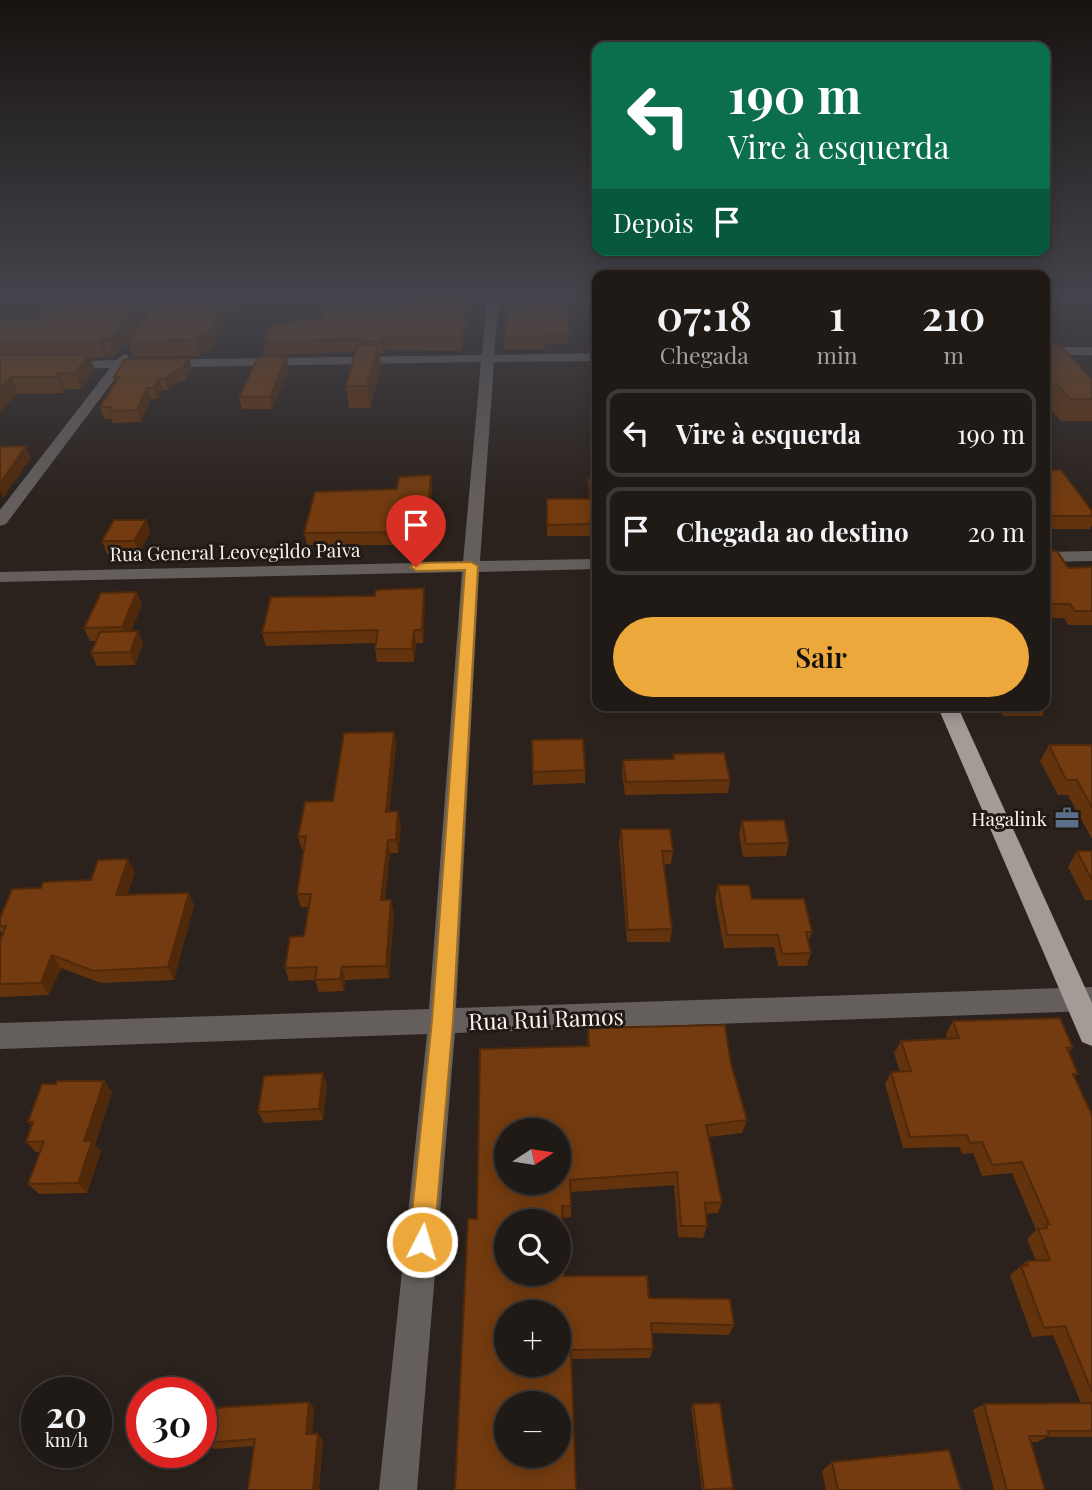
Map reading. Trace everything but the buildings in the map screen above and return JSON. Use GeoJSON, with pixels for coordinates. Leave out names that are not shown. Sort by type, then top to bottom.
{"type":"FeatureCollection","features":[{"type":"Feature","properties":{"kind":"main road"},"geometry":{"type":"LineString","coordinates":[[950,711],[1085,1000],[1092,1033]]}},
{"type":"Feature","properties":{"kind":"street"},"geometry":{"type":"LineString","coordinates":[[53,365],[84,365]]}},
{"type":"Feature","properties":{"kind":"street"},"geometry":{"type":"LineString","coordinates":[[0,521],[120,365]]}},
{"type":"Feature","properties":{"kind":"street"},"geometry":{"type":"LineString","coordinates":[[398,1490],[442,1021],[471,566],[488,365]]}},
{"type":"Feature","properties":{"kind":"street"},"geometry":{"type":"LineString","coordinates":[[1050,557],[1092,556]]}},
{"type":"Feature","properties":{"kind":"street","name":"Rua General Leovegildo Paiva"},"geometry":{"type":"LineString","coordinates":[[0,577],[592,564]]}},
{"type":"Feature","properties":{"kind":"street","name":"Rua Rui Ramos"},"geometry":{"type":"LineString","coordinates":[[0,1036],[1085,1000]]}},
{"type":"Feature","properties":{"kind":"place","name":"Hagalink"},"geometry":{"type":"Point","coordinates":[1067,818]}},
{"type":"Feature","properties":{"kind":"route"},"geometry":{"type":"LineString","coordinates":[[416,567],[471,566],[442,1021],[422,1242]]}}]}
